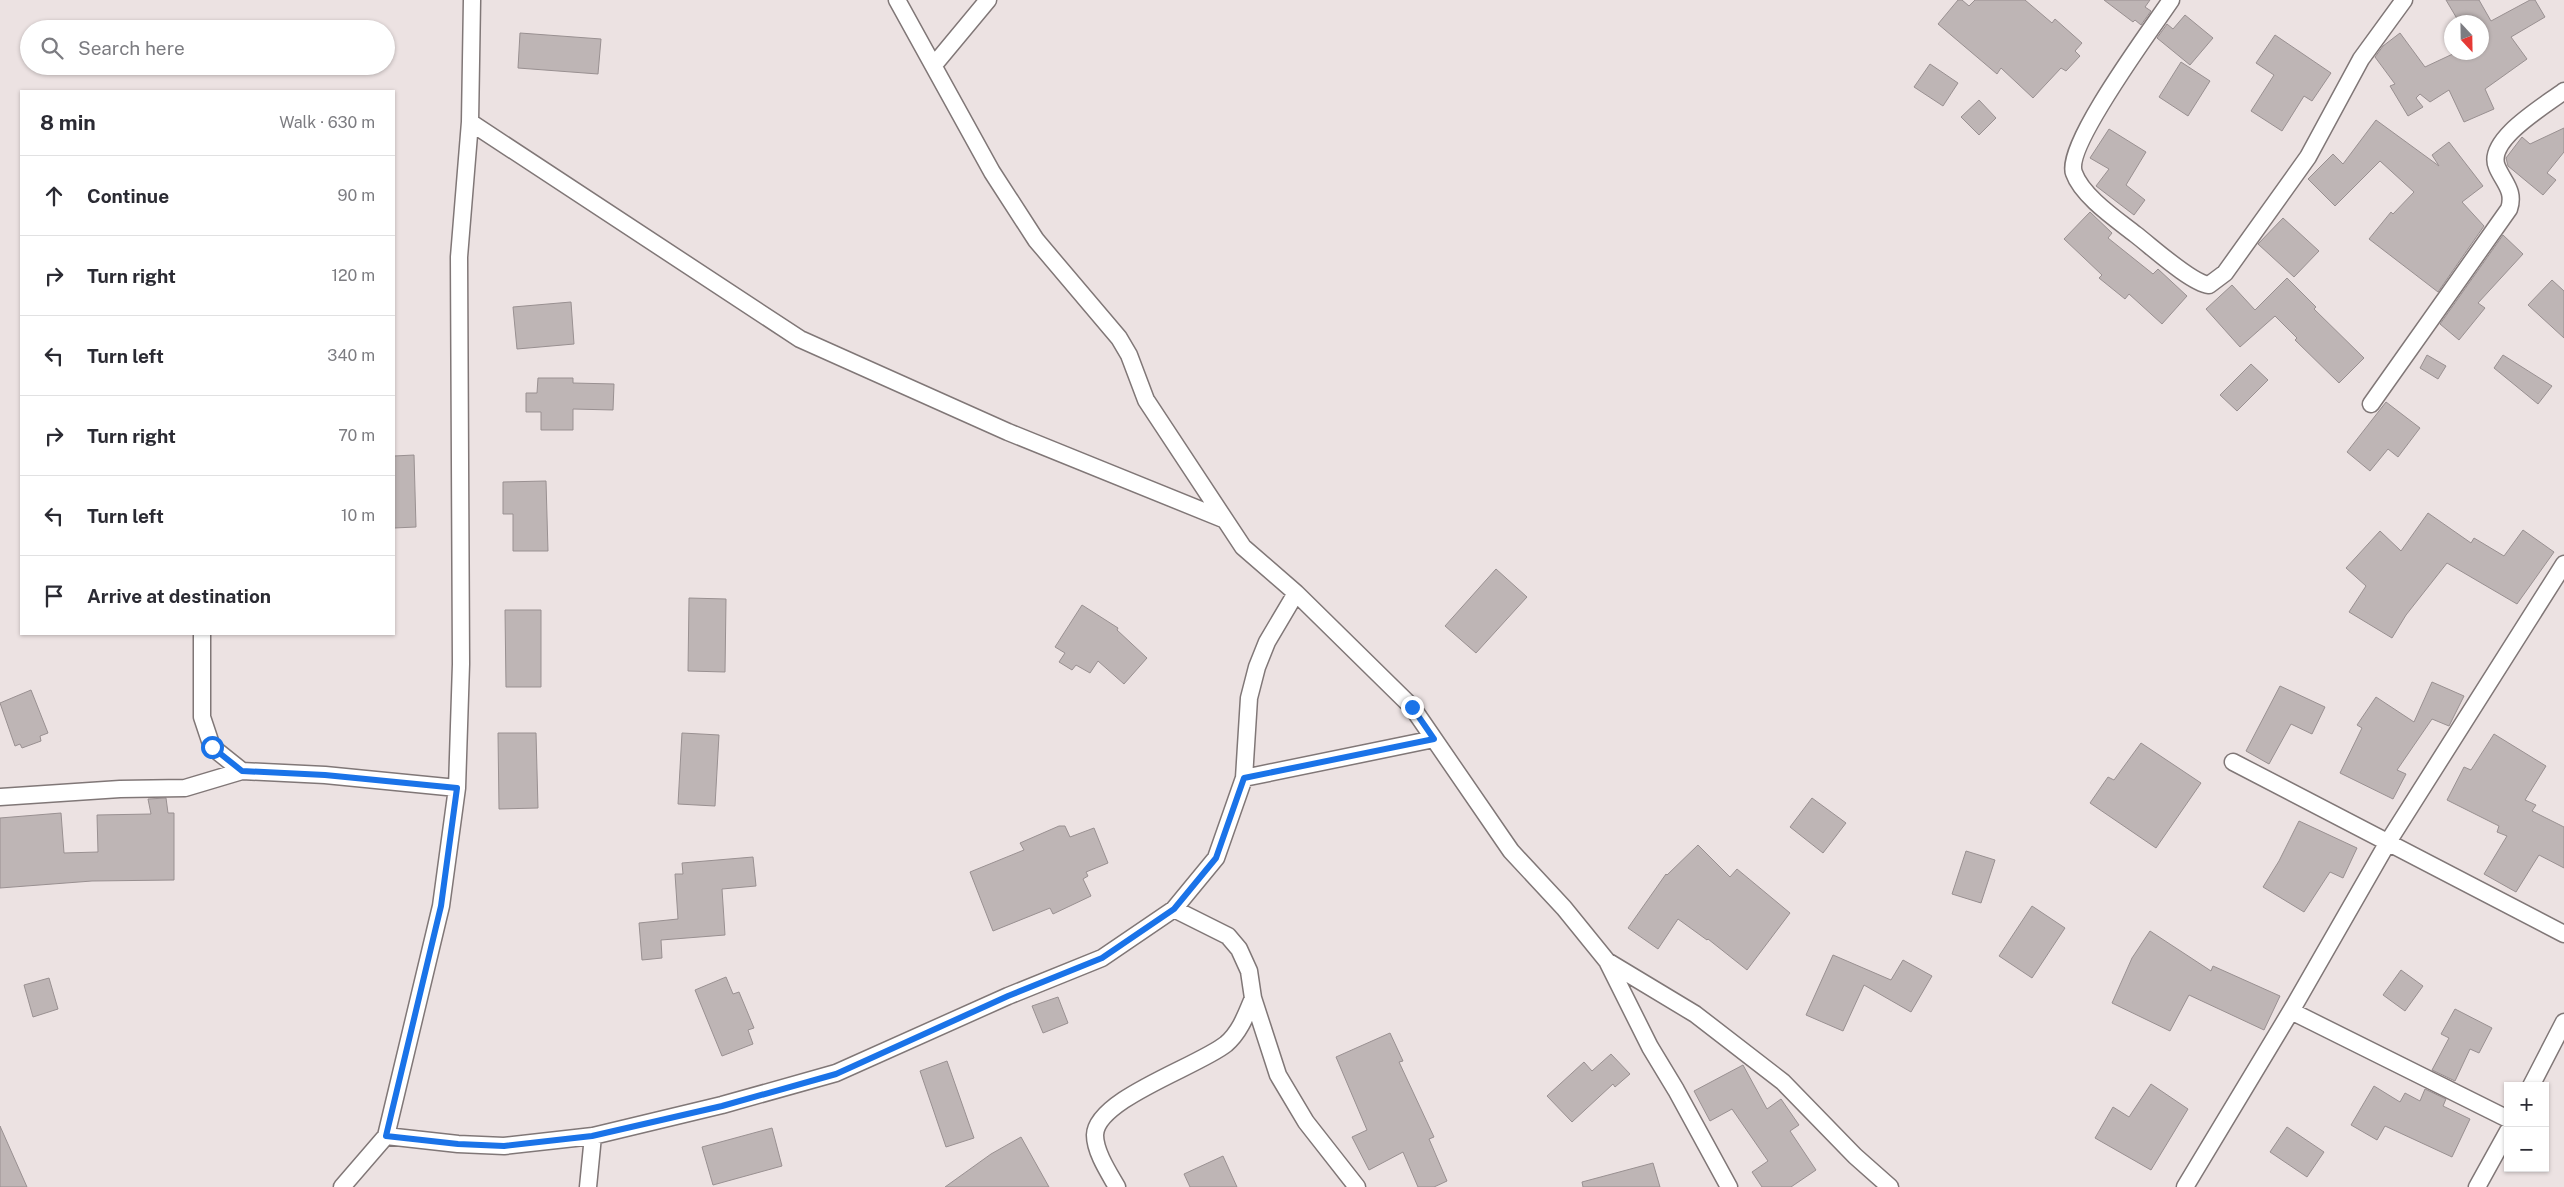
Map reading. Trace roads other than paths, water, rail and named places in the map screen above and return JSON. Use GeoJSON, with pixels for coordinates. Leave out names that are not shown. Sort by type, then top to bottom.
{"type":"FeatureCollection","features":[{"type":"Feature","properties":{"kind":"street"},"geometry":{"type":"LineString","coordinates":[[342,1187],[386,1136],[441,906],[457,788],[461,664],[458,257],[470,122],[472,0]]}},
{"type":"Feature","properties":{"kind":"street"},"geometry":{"type":"LineString","coordinates":[[897,0],[992,172],[1036,240],[1119,338],[1129,355],[1146,400],[1223,520],[1243,547],[1296,593],[1412,707],[1511,851],[1564,908],[1607,961],[1650,1048],[1676,1090],[1729,1187]]}},
{"type":"Feature","properties":{"kind":"street"},"geometry":{"type":"LineString","coordinates":[[934,65],[988,0]]}},
{"type":"Feature","properties":{"kind":"street"},"geometry":{"type":"LineString","coordinates":[[2171,0],[2107,94],[2075,153],[2073,171],[2083,189],[2111,215],[2195,280],[2209,285],[2225,273],[2298,172],[2361,58],[2404,0]]}},
{"type":"Feature","properties":{"kind":"street"},"geometry":{"type":"LineString","coordinates":[[2371,404],[2508,209],[2512,199],[2510,190],[2496,166],[2496,157],[2500,145],[2510,132],[2564,91]]}},
{"type":"Feature","properties":{"kind":"street"},"geometry":{"type":"LineString","coordinates":[[470,122],[800,339],[1008,432],[1223,520]]}},
{"type":"Feature","properties":{"kind":"street"},"geometry":{"type":"LineString","coordinates":[[2185,1187],[2388,842],[2564,564]]}},
{"type":"Feature","properties":{"kind":"street"},"geometry":{"type":"LineString","coordinates":[[386,1136],[458,1144],[504,1146],[592,1136],[722,1106],[836,1074],[1008,996],[1102,958],[1174,909],[1216,858],[1244,778],[1249,698],[1257,668],[1267,642],[1296,593]]}},
{"type":"Feature","properties":{"kind":"street"},"geometry":{"type":"LineString","coordinates":[[202,635],[202,717],[212,747],[242,771]]}},
{"type":"Feature","properties":{"kind":"street"},"geometry":{"type":"LineString","coordinates":[[1244,778],[1434,739]]}},
{"type":"Feature","properties":{"kind":"street"},"geometry":{"type":"LineString","coordinates":[[2233,762],[2564,934]]}},
{"type":"Feature","properties":{"kind":"street"},"geometry":{"type":"LineString","coordinates":[[0,797],[185,788],[242,771],[325,775],[457,788]]}},
{"type":"Feature","properties":{"kind":"street"},"geometry":{"type":"LineString","coordinates":[[1174,909],[1228,936],[1239,949],[1249,971],[1253,998],[1278,1074],[1306,1122],[1357,1187]]}},
{"type":"Feature","properties":{"kind":"street"},"geometry":{"type":"LineString","coordinates":[[1607,961],[1695,1014],[1783,1082],[1855,1156],[1890,1187]]}},
{"type":"Feature","properties":{"kind":"street"},"geometry":{"type":"LineString","coordinates":[[1117,1187],[1097,1147],[1095,1133],[1105,1113],[1157,1080],[1202,1059],[1227,1043],[1242,1024],[1253,998]]}},
{"type":"Feature","properties":{"kind":"street"},"geometry":{"type":"LineString","coordinates":[[2290,1011],[2504,1117]]}},
{"type":"Feature","properties":{"kind":"street"},"geometry":{"type":"LineString","coordinates":[[2533,1082],[2564,1022]]}},
{"type":"Feature","properties":{"kind":"street"},"geometry":{"type":"LineString","coordinates":[[588,1187],[592,1136]]}},
{"type":"Feature","properties":{"kind":"street"},"geometry":{"type":"LineString","coordinates":[[2477,1187],[2504,1138]]}}]}
